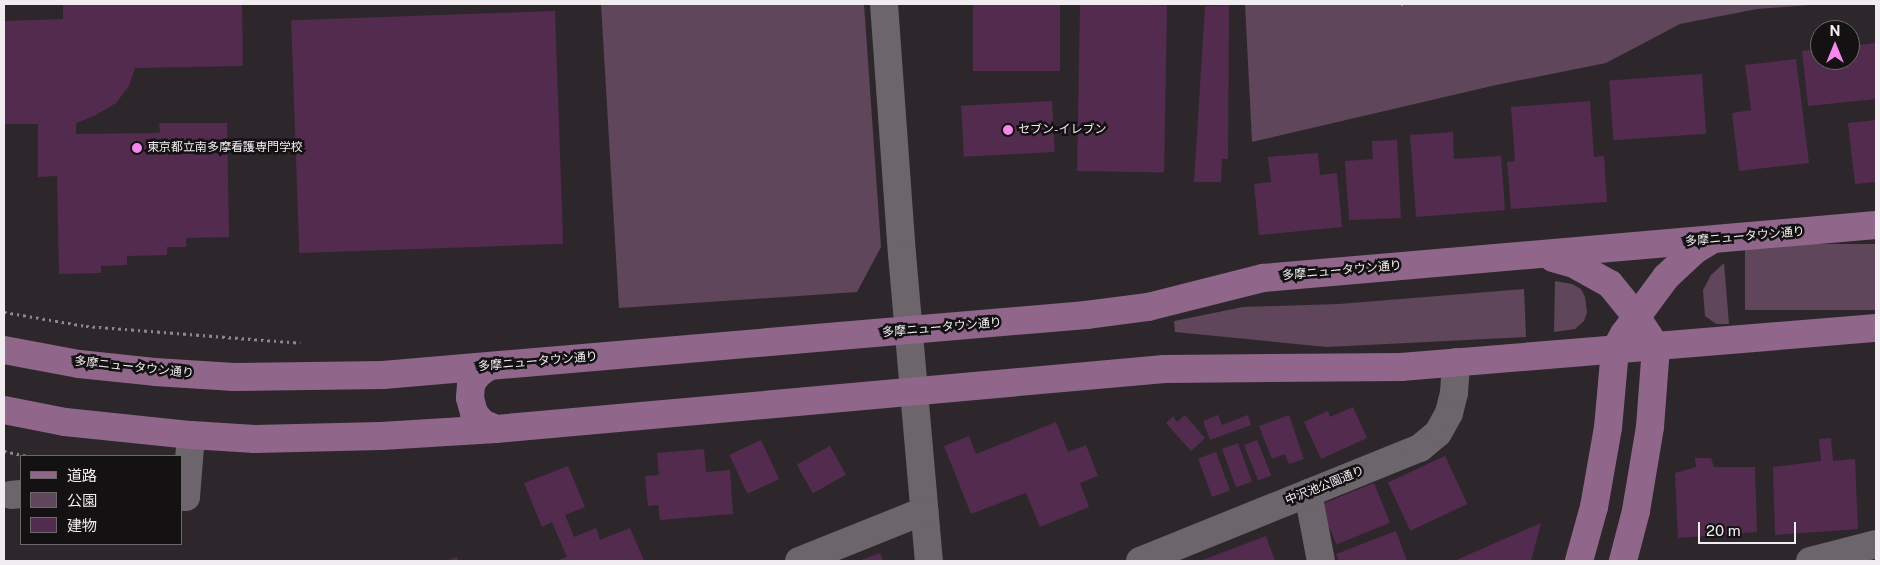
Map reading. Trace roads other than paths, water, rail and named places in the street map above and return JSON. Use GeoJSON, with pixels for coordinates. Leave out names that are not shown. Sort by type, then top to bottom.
{"type":"FeatureCollection","features":[{"type":"Feature","properties":{"kind":"main road","name":"多摩ニュータウン通り"},"geometry":{"type":"LineString","coordinates":[[4,350],[98,366],[155,372],[234,376],[383,375],[908,331],[1148,307],[1263,278],[1876,225]]}},
{"type":"Feature","properties":{"kind":"main road"},"geometry":{"type":"LineString","coordinates":[[1579,561],[1594,507],[1608,428],[1615,350],[1636,316],[1666,277],[1696,250],[1711,240]]}},
{"type":"Feature","properties":{"kind":"main road"},"geometry":{"type":"LineString","coordinates":[[1542,255],[1574,264],[1610,284],[1636,316],[1656,347],[1650,427],[1636,512],[1623,561]]}},
{"type":"Feature","properties":{"kind":"main road"},"geometry":{"type":"LineString","coordinates":[[4,410],[65,422],[190,435],[255,439],[381,436],[496,429],[1164,370],[1401,367],[1876,328]]}},
{"type":"Feature","properties":{"kind":"main road"},"geometry":{"type":"LineString","coordinates":[[488,367],[478,374],[471,384],[470,398],[474,413],[482,423],[496,429]]}},
{"type":"Feature","properties":{"kind":"street"},"geometry":{"type":"LineString","coordinates":[[884,4],[908,331],[929,561]]}},
{"type":"Feature","properties":{"kind":"street","name":"中沢池公園通り"},"geometry":{"type":"LineString","coordinates":[[1140,561],[1420,448],[1438,433],[1450,413],[1454,393],[1456,362]]}},
{"type":"Feature","properties":{"kind":"street"},"geometry":{"type":"LineString","coordinates":[[182,496],[186,497],[190,435]]}},
{"type":"Feature","properties":{"kind":"street"},"geometry":{"type":"LineString","coordinates":[[1308,493],[1321,561]]}},
{"type":"Feature","properties":{"kind":"street"},"geometry":{"type":"LineString","coordinates":[[799,561],[924,511]]}},
{"type":"Feature","properties":{"kind":"street"},"geometry":{"type":"LineString","coordinates":[[1810,561],[1876,544]]}},
{"type":"Feature","properties":{"kind":"place","name":"セブン-イレブン"},"geometry":{"type":"Point","coordinates":[1008,130]}},
{"type":"Feature","properties":{"kind":"place","name":"東京都立南多摩看護専門学校"},"geometry":{"type":"Point","coordinates":[137,148]}}]}
